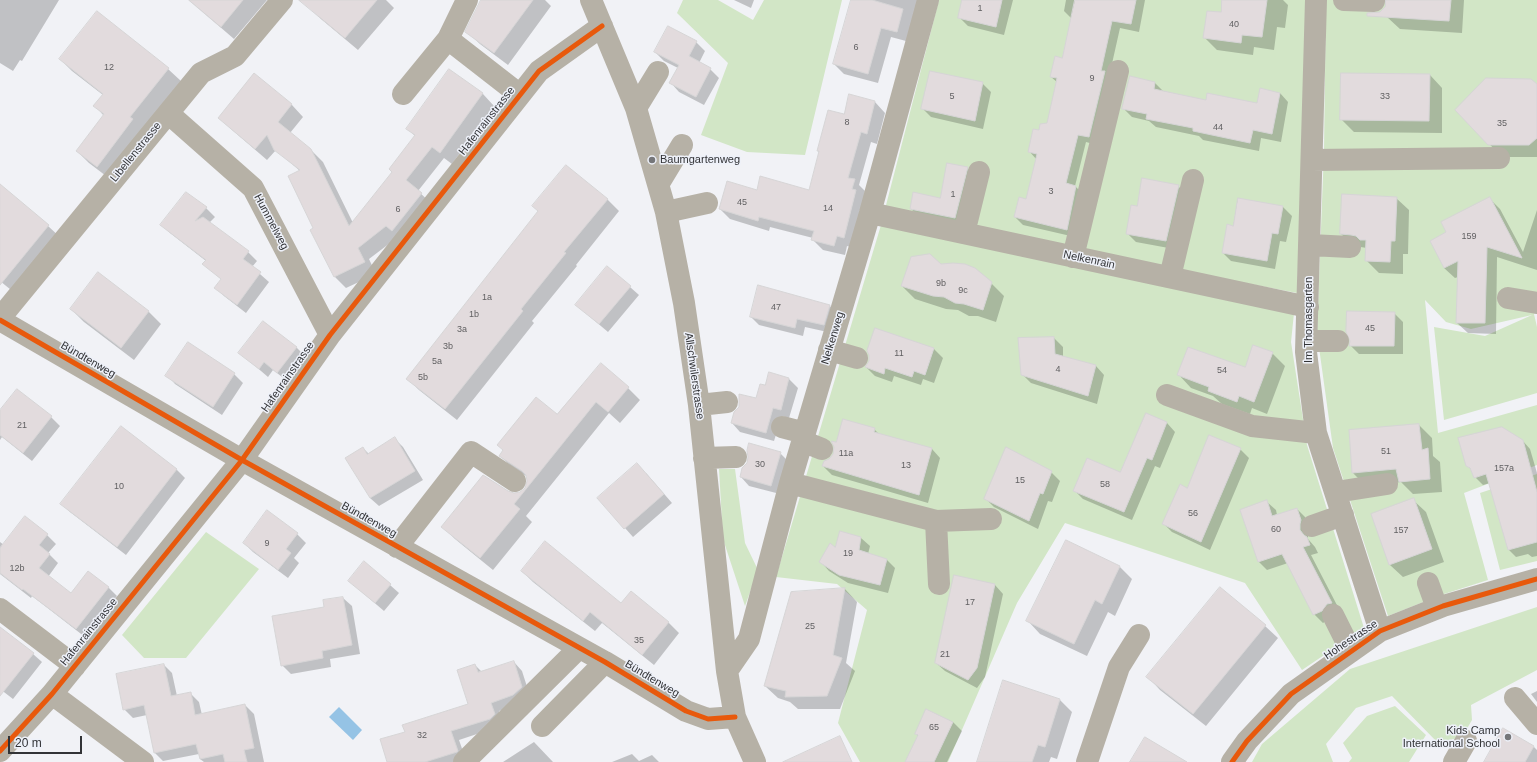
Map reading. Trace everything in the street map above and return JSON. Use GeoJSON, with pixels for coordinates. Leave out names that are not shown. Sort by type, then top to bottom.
{"type":"FeatureCollection","features":[{"type":"Feature","properties":{"kind":"street","name":"Libellenstrasse"},"geometry":{"type":"LineString","coordinates":[[0,319],[201,73],[235,56],[282,0]]}},
{"type":"Feature","properties":{"kind":"street"},"geometry":{"type":"LineString","coordinates":[[403,94],[448,38],[467,0]]}},
{"type":"Feature","properties":{"kind":"street","name":"Allschwilerstrasse"},"geometry":{"type":"LineString","coordinates":[[591,0],[636,108],[659,183],[666,212],[684,303],[699,405],[727,671],[735,717],[755,762]]}},
{"type":"Feature","properties":{"kind":"street","name":"Nelkenweg"},"geometry":{"type":"LineString","coordinates":[[727,671],[750,639],[790,483],[810,441],[829,350],[870,213],[926,0]]}},
{"type":"Feature","properties":{"kind":"street","name":"Im Thomasgarten"},"geometry":{"type":"LineString","coordinates":[[1316,0],[1322,114],[1312,160],[1306,352],[1316,433],[1343,515],[1359,536],[1380,631]]}},
{"type":"Feature","properties":{"kind":"street"},"geometry":{"type":"LineString","coordinates":[[1344,0],[1374,1]]}},
{"type":"Feature","properties":{"kind":"street","name":"Hafenrainstrasse"},"geometry":{"type":"LineString","coordinates":[[0,750],[52,694],[242,460],[330,335],[539,71],[602,26]]}},
{"type":"Feature","properties":{"kind":"street"},"geometry":{"type":"LineString","coordinates":[[448,38],[520,95]]}},
{"type":"Feature","properties":{"kind":"street"},"geometry":{"type":"LineString","coordinates":[[1073,257],[1118,71]]}},
{"type":"Feature","properties":{"kind":"street"},"geometry":{"type":"LineString","coordinates":[[636,108],[658,72]]}},
{"type":"Feature","properties":{"kind":"street","name":"Hummelweg"},"geometry":{"type":"LineString","coordinates":[[168,113],[253,188],[330,335]]}},
{"type":"Feature","properties":{"kind":"street"},"geometry":{"type":"LineString","coordinates":[[659,183],[682,145]]}},
{"type":"Feature","properties":{"kind":"street"},"geometry":{"type":"LineString","coordinates":[[1312,160],[1499,158]]}},
{"type":"Feature","properties":{"kind":"street"},"geometry":{"type":"LineString","coordinates":[[964,233],[979,172]]}},
{"type":"Feature","properties":{"kind":"street"},"geometry":{"type":"LineString","coordinates":[[1170,277],[1193,180]]}},
{"type":"Feature","properties":{"kind":"street"},"geometry":{"type":"LineString","coordinates":[[666,212],[707,204]]}},
{"type":"Feature","properties":{"kind":"street","name":"Nelkenrain"},"geometry":{"type":"LineString","coordinates":[[870,213],[1308,307]]}},
{"type":"Feature","properties":{"kind":"street"},"geometry":{"type":"LineString","coordinates":[[1310,245],[1350,247]]}},
{"type":"Feature","properties":{"kind":"street"},"geometry":{"type":"LineString","coordinates":[[1508,298],[1537,303]]}},
{"type":"Feature","properties":{"kind":"street","name":"Bündtenweg"},"geometry":{"type":"LineString","coordinates":[[0,319],[242,460],[605,662],[686,711],[708,719],[735,717]]}},
{"type":"Feature","properties":{"kind":"street"},"geometry":{"type":"LineString","coordinates":[[1307,341],[1338,341]]}},
{"type":"Feature","properties":{"kind":"street"},"geometry":{"type":"LineString","coordinates":[[829,350],[857,358]]}},
{"type":"Feature","properties":{"kind":"street"},"geometry":{"type":"LineString","coordinates":[[1167,395],[1252,426],[1316,433]]}},
{"type":"Feature","properties":{"kind":"street"},"geometry":{"type":"LineString","coordinates":[[699,405],[727,402]]}},
{"type":"Feature","properties":{"kind":"street"},"geometry":{"type":"LineString","coordinates":[[782,427],[810,441]]}},
{"type":"Feature","properties":{"kind":"street"},"geometry":{"type":"LineString","coordinates":[[397,547],[471,452],[515,481]]}},
{"type":"Feature","properties":{"kind":"street"},"geometry":{"type":"LineString","coordinates":[[704,458],[736,457]]}},
{"type":"Feature","properties":{"kind":"street"},"geometry":{"type":"LineString","coordinates":[[790,483],[936,521],[991,519]]}},
{"type":"Feature","properties":{"kind":"street"},"geometry":{"type":"LineString","coordinates":[[1336,492],[1387,484]]}},
{"type":"Feature","properties":{"kind":"street"},"geometry":{"type":"LineString","coordinates":[[1312,526],[1343,515]]}},
{"type":"Feature","properties":{"kind":"street"},"geometry":{"type":"LineString","coordinates":[[936,521],[939,584]]}},
{"type":"Feature","properties":{"kind":"street","name":"Hohestrasse"},"geometry":{"type":"LineString","coordinates":[[1232,762],[1247,741],[1290,694],[1380,631],[1437,608],[1537,579]]}},
{"type":"Feature","properties":{"kind":"street"},"geometry":{"type":"LineString","coordinates":[[1428,583],[1437,608]]}},
{"type":"Feature","properties":{"kind":"street"},"geometry":{"type":"LineString","coordinates":[[0,609],[74,666]]}},
{"type":"Feature","properties":{"kind":"street"},"geometry":{"type":"LineString","coordinates":[[1333,615],[1351,651]]}},
{"type":"Feature","properties":{"kind":"street"},"geometry":{"type":"LineString","coordinates":[[1087,762],[1120,666],[1139,635]]}},
{"type":"Feature","properties":{"kind":"street"},"geometry":{"type":"LineString","coordinates":[[464,762],[580,648]]}},
{"type":"Feature","properties":{"kind":"street"},"geometry":{"type":"LineString","coordinates":[[542,726],[605,662]]}},
{"type":"Feature","properties":{"kind":"street"},"geometry":{"type":"LineString","coordinates":[[52,694],[143,762]]}},
{"type":"Feature","properties":{"kind":"street"},"geometry":{"type":"LineString","coordinates":[[1515,698],[1537,724]]}},
{"type":"Feature","properties":{"kind":"street"},"geometry":{"type":"LineString","coordinates":[[1454,762],[1466,742]]}},
{"type":"Feature","properties":{"kind":"green space"},"geometry":{"type":"Polygon","coordinates":[[[683,0],[718,0],[753,20],[764,0],[842,0],[805,155],[747,152],[701,135],[728,63],[677,13],[683,0]]]}},
{"type":"Feature","properties":{"kind":"green space"},"geometry":{"type":"Polygon","coordinates":[[[939,0],[1308,0],[1297,293],[884,213],[939,0]]]}},
{"type":"Feature","properties":{"kind":"green space"},"geometry":{"type":"Polygon","coordinates":[[[1326,0],[1537,0],[1537,313],[1534,314],[1537,327],[1537,393],[1444,420],[1434,327],[1485,336],[1532,315],[1471,329],[1446,322],[1425,300],[1438,433],[1537,405],[1537,465],[1464,493],[1488,580],[1441,595],[1388,616],[1333,448],[1317,333],[1324,150],[1326,0]]]}},
{"type":"Feature","properties":{"kind":"green space"},"geometry":{"type":"Polygon","coordinates":[[[881,225],[1294,313],[1291,342],[1307,445],[1364,628],[1302,670],[1245,583],[1065,523],[1017,603],[948,762],[860,762],[838,723],[867,610],[837,584],[776,577],[881,225]]]}},
{"type":"Feature","properties":{"kind":"green space"},"geometry":{"type":"Polygon","coordinates":[[[719,469],[735,469],[745,543],[758,570],[745,606],[723,539],[719,469]]]}},
{"type":"Feature","properties":{"kind":"green space"},"geometry":{"type":"Polygon","coordinates":[[[1537,474],[1537,561],[1500,570],[1480,493],[1537,474]]]}},
{"type":"Feature","properties":{"kind":"green space"},"geometry":{"type":"Polygon","coordinates":[[[206,532],[259,569],[186,658],[144,658],[122,635],[206,532]]]}},
{"type":"Feature","properties":{"kind":"green space"},"geometry":{"type":"Polygon","coordinates":[[[1537,607],[1537,670],[1471,705],[1472,720],[1462,737],[1438,743],[1392,696],[1356,708],[1326,744],[1333,762],[1252,762],[1262,744],[1350,669],[1537,607]]]}},
{"type":"Feature","properties":{"kind":"green space"},"geometry":{"type":"Polygon","coordinates":[[[1395,706],[1426,735],[1409,762],[1349,762],[1352,758],[1343,743],[1367,716],[1395,706]]]}},
{"type":"Feature","properties":{"kind":"water"},"geometry":{"type":"Polygon","coordinates":[[[339,707],[362,730],[353,740],[329,717],[339,707]]]}},
{"type":"Feature","properties":{"kind":"building"},"geometry":{"type":"Polygon","coordinates":[[[189,0],[243,0],[221,27],[189,0]]]}},
{"type":"Feature","properties":{"kind":"building"},"geometry":{"type":"Polygon","coordinates":[[[299,0],[377,0],[345,38],[299,0]]]}},
{"type":"Feature","properties":{"kind":"building"},"geometry":{"type":"Polygon","coordinates":[[[481,0],[533,0],[494,53],[465,32],[481,0]]]}},
{"type":"Feature","properties":{"kind":"building"},"geometry":{"type":"Polygon","coordinates":[[[851,0],[872,0],[903,9],[897,32],[881,28],[868,74],[833,64],[851,0]]]}},
{"type":"Feature","properties":{"kind":"building"},"geometry":{"type":"Polygon","coordinates":[[[962,0],[1002,0],[996,27],[958,18],[962,0]]]}},
{"type":"Feature","properties":{"kind":"building"},"geometry":{"type":"Polygon","coordinates":[[[1075,0],[1136,0],[1131,24],[1112,21],[1101,71],[1105,71],[1089,137],[1078,135],[1066,183],[1076,186],[1067,230],[1014,217],[1019,197],[1026,199],[1037,154],[1028,152],[1033,129],[1039,130],[1040,124],[1047,123],[1057,78],[1050,77],[1055,56],[1062,58],[1075,0]]]}},
{"type":"Feature","properties":{"kind":"building"},"geometry":{"type":"Polygon","coordinates":[[[1222,0],[1267,0],[1262,37],[1242,35],[1241,43],[1203,38],[1207,11],[1221,12],[1222,0]]]}},
{"type":"Feature","properties":{"kind":"building"},"geometry":{"type":"Polygon","coordinates":[[[1386,0],[1451,0],[1449,21],[1367,16],[1367,13],[1380,12],[1385,7],[1386,0]]]}},
{"type":"Feature","properties":{"kind":"building"},"geometry":{"type":"Polygon","coordinates":[[[97,11],[169,68],[130,117],[133,119],[97,167],[76,151],[104,114],[93,106],[103,94],[59,59],[97,11]]]}},
{"type":"Feature","properties":{"kind":"building"},"geometry":{"type":"Polygon","coordinates":[[[668,26],[697,41],[689,56],[711,68],[696,97],[669,83],[679,65],[654,52],[668,26]]]}},
{"type":"Feature","properties":{"kind":"building"},"geometry":{"type":"Polygon","coordinates":[[[449,69],[483,93],[440,153],[432,147],[406,180],[422,193],[392,231],[386,226],[358,248],[365,262],[334,277],[310,230],[313,228],[288,176],[300,170],[274,150],[267,135],[255,149],[218,118],[254,73],[292,104],[278,122],[311,149],[349,226],[392,172],[389,169],[415,135],[406,129],[449,69]]]}},
{"type":"Feature","properties":{"kind":"building"},"geometry":{"type":"Polygon","coordinates":[[[930,71],[983,82],[975,121],[921,109],[930,71]]]}},
{"type":"Feature","properties":{"kind":"building"},"geometry":{"type":"Polygon","coordinates":[[[1341,73],[1430,74],[1429,121],[1340,120],[1341,73]]]}},
{"type":"Feature","properties":{"kind":"building"},"geometry":{"type":"Polygon","coordinates":[[[1130,76],[1155,82],[1154,89],[1206,100],[1207,93],[1257,103],[1260,88],[1280,93],[1272,134],[1253,130],[1250,143],[1193,131],[1193,128],[1146,119],[1147,114],[1122,109],[1130,76]]]}},
{"type":"Feature","properties":{"kind":"building"},"geometry":{"type":"Polygon","coordinates":[[[1486,78],[1531,79],[1537,84],[1537,138],[1529,145],[1488,145],[1455,110],[1486,78]]]}},
{"type":"Feature","properties":{"kind":"building"},"geometry":{"type":"Polygon","coordinates":[[[849,94],[875,101],[867,134],[861,132],[848,178],[855,179],[852,189],[856,190],[844,238],[837,236],[834,246],[811,240],[814,231],[759,217],[758,221],[719,209],[727,181],[757,190],[760,176],[809,190],[819,151],[817,151],[828,110],[844,114],[849,94]]]}},
{"type":"Feature","properties":{"kind":"building"},"geometry":{"type":"Polygon","coordinates":[[[947,163],[968,167],[955,218],[910,209],[913,192],[940,198],[947,163]]]}},
{"type":"Feature","properties":{"kind":"building"},"geometry":{"type":"Polygon","coordinates":[[[566,165],[608,199],[564,252],[566,253],[521,309],[523,311],[445,409],[406,379],[538,211],[532,206],[566,165]]]}},
{"type":"Feature","properties":{"kind":"building"},"geometry":{"type":"Polygon","coordinates":[[[1142,178],[1179,185],[1166,241],[1126,234],[1131,205],[1137,206],[1142,178]]]}},
{"type":"Feature","properties":{"kind":"building"},"geometry":{"type":"Polygon","coordinates":[[[0,184],[49,225],[0,285],[0,184]]]}},
{"type":"Feature","properties":{"kind":"building"},"geometry":{"type":"Polygon","coordinates":[[[186,192],[207,207],[195,221],[203,217],[249,251],[243,259],[261,272],[237,305],[214,288],[221,279],[202,264],[206,260],[160,225],[186,192]]]}},
{"type":"Feature","properties":{"kind":"building"},"geometry":{"type":"Polygon","coordinates":[[[1342,194],[1397,197],[1395,241],[1391,241],[1390,262],[1365,261],[1366,240],[1360,240],[1356,236],[1340,234],[1342,194]]]}},
{"type":"Feature","properties":{"kind":"building"},"geometry":{"type":"Polygon","coordinates":[[[1490,197],[1522,258],[1487,247],[1485,323],[1456,323],[1458,261],[1444,268],[1430,241],[1446,232],[1441,222],[1490,197]]]}},
{"type":"Feature","properties":{"kind":"building"},"geometry":{"type":"Polygon","coordinates":[[[1238,198],[1283,206],[1278,234],[1272,233],[1267,261],[1222,253],[1227,224],[1233,226],[1238,198]]]}},
{"type":"Feature","properties":{"kind":"building"},"geometry":{"type":"Polygon","coordinates":[[[930,254],[941,264],[965,264],[975,268],[992,282],[983,310],[964,304],[955,303],[944,297],[933,296],[901,286],[911,257],[930,254]]]}},
{"type":"Feature","properties":{"kind":"building"},"geometry":{"type":"Polygon","coordinates":[[[607,266],[631,286],[599,324],[575,305],[607,266]]]}},
{"type":"Feature","properties":{"kind":"building"},"geometry":{"type":"Polygon","coordinates":[[[98,272],[149,311],[121,348],[70,309],[98,272]]]}},
{"type":"Feature","properties":{"kind":"building"},"geometry":{"type":"Polygon","coordinates":[[[758,285],[830,305],[824,325],[797,319],[795,328],[750,317],[758,285]]]}},
{"type":"Feature","properties":{"kind":"building"},"geometry":{"type":"Polygon","coordinates":[[[1347,311],[1395,312],[1394,346],[1349,346],[1350,341],[1346,332],[1347,311]]]}},
{"type":"Feature","properties":{"kind":"building"},"geometry":{"type":"Polygon","coordinates":[[[263,321],[297,347],[277,373],[264,362],[259,369],[238,353],[263,321]]]}},
{"type":"Feature","properties":{"kind":"building"},"geometry":{"type":"Polygon","coordinates":[[[875,328],[934,348],[925,375],[914,371],[912,377],[885,368],[884,374],[865,367],[869,361],[867,351],[875,328]]]}},
{"type":"Feature","properties":{"kind":"building"},"geometry":{"type":"Polygon","coordinates":[[[1054,337],[1055,354],[1096,365],[1088,396],[1021,375],[1018,338],[1054,337]]]}},
{"type":"Feature","properties":{"kind":"building"},"geometry":{"type":"Polygon","coordinates":[[[188,342],[235,373],[213,407],[165,376],[188,342]]]}},
{"type":"Feature","properties":{"kind":"building"},"geometry":{"type":"Polygon","coordinates":[[[1253,345],[1273,352],[1254,402],[1239,396],[1237,402],[1208,391],[1209,387],[1177,375],[1188,347],[1245,367],[1253,345]]]}},
{"type":"Feature","properties":{"kind":"building"},"geometry":{"type":"Polygon","coordinates":[[[601,363],[629,387],[608,412],[596,402],[514,504],[520,509],[480,558],[441,527],[483,475],[508,491],[514,493],[520,492],[525,488],[527,481],[526,475],[499,456],[503,450],[497,445],[536,397],[557,414],[601,363]]]}},
{"type":"Feature","properties":{"kind":"building"},"geometry":{"type":"Polygon","coordinates":[[[769,372],[789,378],[781,410],[773,408],[766,433],[731,423],[734,412],[739,407],[739,394],[756,398],[760,384],[765,385],[769,372]]]}},
{"type":"Feature","properties":{"kind":"building"},"geometry":{"type":"Polygon","coordinates":[[[17,389],[52,416],[23,453],[0,435],[0,410],[17,389]]]}},
{"type":"Feature","properties":{"kind":"building"},"geometry":{"type":"Polygon","coordinates":[[[1146,413],[1167,422],[1152,460],[1147,458],[1124,512],[1073,491],[1087,458],[1120,472],[1146,413]]]}},
{"type":"Feature","properties":{"kind":"building"},"geometry":{"type":"Polygon","coordinates":[[[843,419],[875,428],[874,432],[932,448],[919,495],[822,466],[824,461],[829,459],[833,454],[834,447],[831,441],[836,442],[843,419]]]}},
{"type":"Feature","properties":{"kind":"building"},"geometry":{"type":"Polygon","coordinates":[[[1419,424],[1422,450],[1428,448],[1430,479],[1399,482],[1396,469],[1352,473],[1349,430],[1419,424]]]}},
{"type":"Feature","properties":{"kind":"building"},"geometry":{"type":"Polygon","coordinates":[[[121,426],[177,469],[117,547],[60,504],[121,426]]]}},
{"type":"Feature","properties":{"kind":"building"},"geometry":{"type":"Polygon","coordinates":[[[1502,427],[1523,440],[1537,492],[1537,542],[1508,550],[1486,474],[1474,478],[1470,468],[1466,466],[1458,438],[1502,427]]]}},
{"type":"Feature","properties":{"kind":"building"},"geometry":{"type":"Polygon","coordinates":[[[1209,435],[1241,448],[1201,542],[1162,524],[1180,484],[1187,488],[1209,435]]]}},
{"type":"Feature","properties":{"kind":"building"},"geometry":{"type":"Polygon","coordinates":[[[395,437],[415,471],[370,498],[345,458],[363,447],[367,454],[395,437]]]}},
{"type":"Feature","properties":{"kind":"building"},"geometry":{"type":"Polygon","coordinates":[[[749,443],[781,452],[771,486],[740,477],[742,468],[747,463],[749,443]]]}},
{"type":"Feature","properties":{"kind":"building"},"geometry":{"type":"Polygon","coordinates":[[[1006,447],[1052,471],[1043,494],[1040,493],[1029,521],[984,499],[1006,447]]]}},
{"type":"Feature","properties":{"kind":"building"},"geometry":{"type":"Polygon","coordinates":[[[637,463],[664,494],[624,529],[597,498],[637,463]]]}},
{"type":"Feature","properties":{"kind":"building"},"geometry":{"type":"Polygon","coordinates":[[[1414,498],[1432,549],[1389,565],[1371,514],[1414,498]]]}},
{"type":"Feature","properties":{"kind":"building"},"geometry":{"type":"Polygon","coordinates":[[[1267,500],[1272,516],[1297,508],[1301,520],[1300,530],[1307,537],[1310,545],[1303,547],[1332,603],[1327,604],[1322,611],[1313,615],[1282,554],[1258,562],[1240,510],[1267,500]]]}},
{"type":"Feature","properties":{"kind":"building"},"geometry":{"type":"Polygon","coordinates":[[[267,510],[298,533],[286,549],[291,553],[278,570],[243,543],[267,510]]]}},
{"type":"Feature","properties":{"kind":"building"},"geometry":{"type":"Polygon","coordinates":[[[25,516],[48,534],[39,545],[50,554],[39,568],[71,593],[88,571],[109,587],[76,629],[0,573],[0,548],[25,516]]]}},
{"type":"Feature","properties":{"kind":"building"},"geometry":{"type":"Polygon","coordinates":[[[840,531],[861,537],[859,550],[887,559],[880,585],[839,575],[819,562],[830,543],[835,547],[840,531]]]}},
{"type":"Feature","properties":{"kind":"building"},"geometry":{"type":"Polygon","coordinates":[[[1066,540],[1120,566],[1102,604],[1095,600],[1074,644],[1026,621],[1066,540]]]}},
{"type":"Feature","properties":{"kind":"building"},"geometry":{"type":"Polygon","coordinates":[[[545,541],[621,603],[631,591],[669,622],[642,655],[590,612],[583,621],[521,571],[545,541]]]}},
{"type":"Feature","properties":{"kind":"building"},"geometry":{"type":"Polygon","coordinates":[[[364,561],[391,584],[375,603],[348,581],[364,561]]]}},
{"type":"Feature","properties":{"kind":"building"},"geometry":{"type":"Polygon","coordinates":[[[954,575],[995,584],[977,668],[968,680],[935,663],[954,575]]]}},
{"type":"Feature","properties":{"kind":"building"},"geometry":{"type":"Polygon","coordinates":[[[1220,587],[1266,625],[1193,714],[1146,677],[1220,587]]]}},
{"type":"Feature","properties":{"kind":"building"},"geometry":{"type":"Polygon","coordinates":[[[845,588],[833,655],[842,658],[827,696],[785,697],[786,691],[764,686],[791,592],[845,588]]]}},
{"type":"Feature","properties":{"kind":"building"},"geometry":{"type":"Polygon","coordinates":[[[343,597],[352,645],[322,651],[323,658],[281,666],[272,616],[324,607],[323,600],[343,597]]]}},
{"type":"Feature","properties":{"kind":"building"},"geometry":{"type":"Polygon","coordinates":[[[0,627],[34,653],[0,696],[0,627]]]}},
{"type":"Feature","properties":{"kind":"building"},"geometry":{"type":"Polygon","coordinates":[[[514,661],[522,687],[513,695],[491,703],[495,714],[490,719],[451,731],[458,751],[457,752],[425,762],[387,762],[380,739],[405,732],[402,725],[468,704],[457,670],[475,664],[478,672],[514,661]]]}},
{"type":"Feature","properties":{"kind":"building"},"geometry":{"type":"Polygon","coordinates":[[[164,664],[171,696],[191,692],[195,715],[245,704],[254,748],[244,750],[247,762],[225,762],[223,754],[200,759],[196,744],[154,753],[144,705],[123,710],[116,674],[164,664]]]}},
{"type":"Feature","properties":{"kind":"building"},"geometry":{"type":"Polygon","coordinates":[[[1003,680],[1060,699],[1045,747],[1038,745],[1032,762],[977,762],[1003,680]]]}},
{"type":"Feature","properties":{"kind":"building"},"geometry":{"type":"Polygon","coordinates":[[[926,709],[953,722],[934,762],[905,762],[918,735],[915,734],[926,709]]]}},
{"type":"Feature","properties":{"kind":"building","name":"Kids Camp International School"},"geometry":{"type":"Polygon","coordinates":[[[1503,728],[1534,746],[1525,762],[1484,762],[1503,728]]]}},
{"type":"Feature","properties":{"kind":"building"},"geometry":{"type":"Polygon","coordinates":[[[840,736],[852,762],[783,762],[840,736]]]}},
{"type":"Feature","properties":{"kind":"building"},"geometry":{"type":"Polygon","coordinates":[[[1145,737],[1187,762],[1130,762],[1145,737]]]}},
{"type":"Feature","properties":{"kind":"cycle path"},"geometry":{"type":"LineString","coordinates":[[0,751],[52,694],[242,460],[330,335],[539,71],[602,26]]}},
{"type":"Feature","properties":{"kind":"cycle path"},"geometry":{"type":"LineString","coordinates":[[0,320],[242,460],[605,662],[686,711],[708,719],[735,717]]}},
{"type":"Feature","properties":{"kind":"cycle path"},"geometry":{"type":"LineString","coordinates":[[1232,762],[1247,741],[1291,694],[1380,631],[1443,606],[1537,579]]}},
{"type":"Feature","properties":{"kind":"place","name":"Baumgartenweg"},"geometry":{"type":"Point","coordinates":[652,160]}},
{"type":"Feature","properties":{"kind":"place","name":"Kids Camp International School"},"geometry":{"type":"Point","coordinates":[1508,737]}}]}
